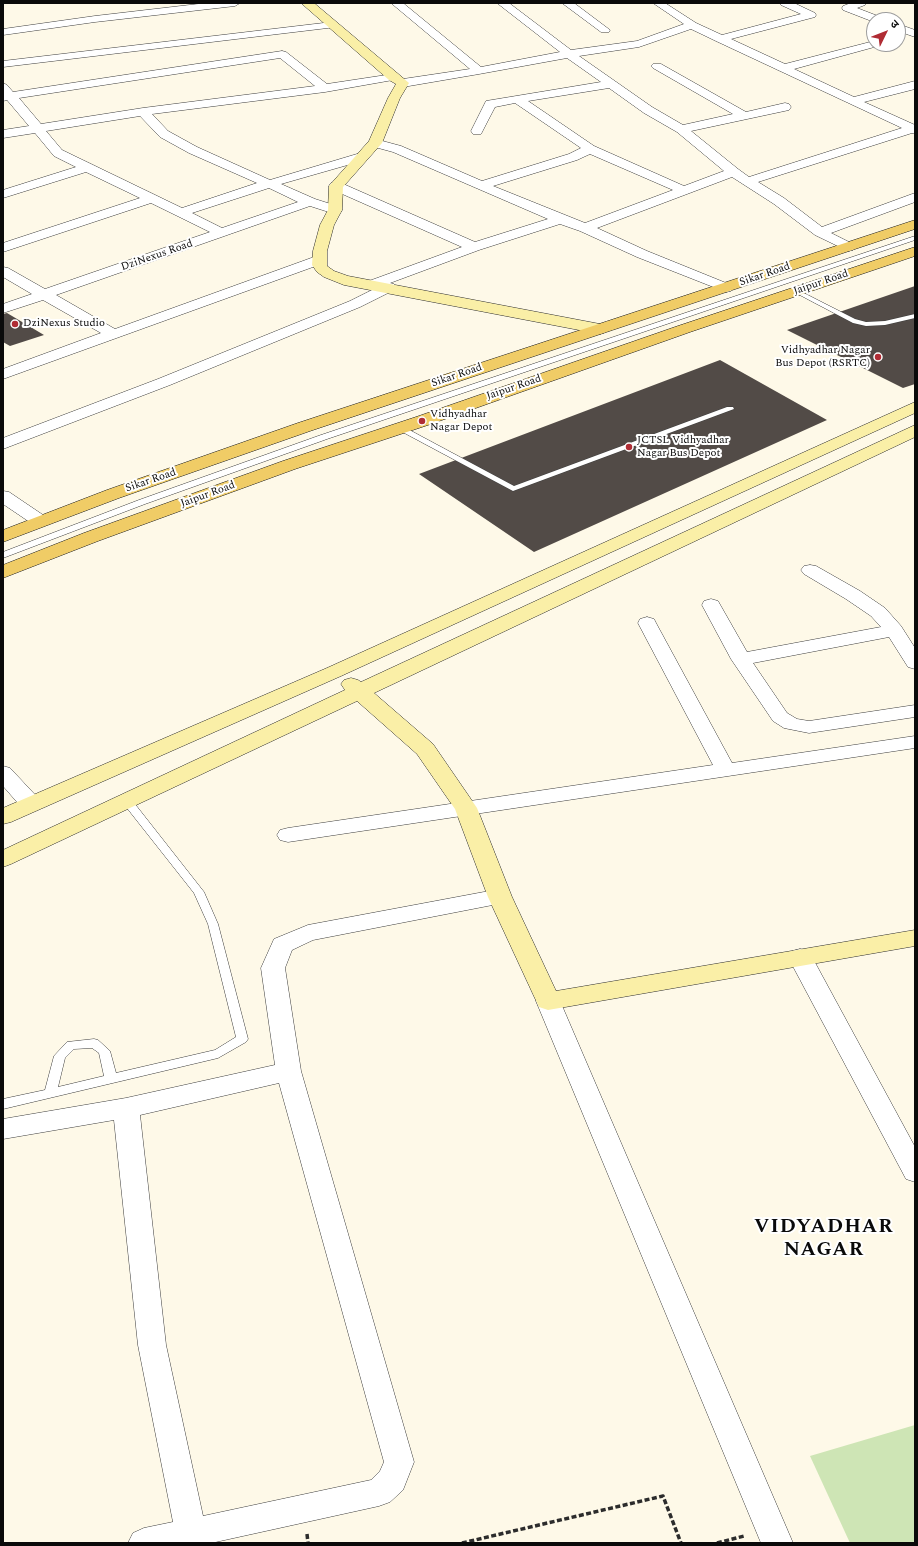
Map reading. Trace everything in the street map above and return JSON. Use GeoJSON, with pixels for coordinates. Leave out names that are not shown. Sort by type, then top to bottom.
{"type":"FeatureCollection","features":[{"type":"Feature","properties":{"kind":"main road","name":"Sikar Road"},"geometry":{"type":"LineString","coordinates":[[3,536],[113,494],[304,427],[915,224]]}},
{"type":"Feature","properties":{"kind":"main road","name":"Jaipur Road"},"geometry":{"type":"LineString","coordinates":[[3,572],[289,465],[796,291],[915,252]]}},
{"type":"Feature","properties":{"kind":"street"},"geometry":{"type":"LineString","coordinates":[[3,32],[95,19],[235,3]]}},
{"type":"Feature","properties":{"kind":"street"},"geometry":{"type":"LineString","coordinates":[[307,3],[398,80]]}},
{"type":"Feature","properties":{"kind":"street"},"geometry":{"type":"LineString","coordinates":[[396,3],[479,71]]}},
{"type":"Feature","properties":{"kind":"street"},"geometry":{"type":"LineString","coordinates":[[502,3],[569,54],[648,110],[681,129],[715,155],[732,172],[779,201],[820,232],[848,247]]}},
{"type":"Feature","properties":{"kind":"street"},"geometry":{"type":"LineString","coordinates":[[567,3],[605,30]]}},
{"type":"Feature","properties":{"kind":"street"},"geometry":{"type":"LineString","coordinates":[[658,3],[692,25],[720,39],[914,130]]}},
{"type":"Feature","properties":{"kind":"street"},"geometry":{"type":"LineString","coordinates":[[720,39],[811,15],[785,3]]}},
{"type":"Feature","properties":{"kind":"street"},"geometry":{"type":"LineString","coordinates":[[861,3],[847,8],[866,15]]}},
{"type":"Feature","properties":{"kind":"street"},"geometry":{"type":"LineString","coordinates":[[3,64],[332,25]]}},
{"type":"Feature","properties":{"kind":"street"},"geometry":{"type":"LineString","coordinates":[[3,134],[143,112],[325,88],[479,71],[569,54],[638,44],[692,25]]}},
{"type":"Feature","properties":{"kind":"street"},"geometry":{"type":"LineString","coordinates":[[784,68],[866,46]]}},
{"type":"Feature","properties":{"kind":"street"},"geometry":{"type":"LineString","coordinates":[[6,93],[282,54],[325,88]]}},
{"type":"Feature","properties":{"kind":"street"},"geometry":{"type":"LineString","coordinates":[[657,66],[745,116]]}},
{"type":"Feature","properties":{"kind":"street"},"geometry":{"type":"LineString","coordinates":[[398,80],[394,98],[375,143],[336,186],[335,210],[327,225],[320,251],[319,265],[329,274],[344,280],[600,329]]}},
{"type":"Feature","properties":{"kind":"street"},"geometry":{"type":"LineString","coordinates":[[477,131],[490,104],[612,84]]}},
{"type":"Feature","properties":{"kind":"street"},"geometry":{"type":"LineString","coordinates":[[853,101],[915,85]]}},
{"type":"Feature","properties":{"kind":"street"},"geometry":{"type":"LineString","coordinates":[[6,93],[38,128],[58,153],[222,233]]}},
{"type":"Feature","properties":{"kind":"street"},"geometry":{"type":"LineString","coordinates":[[518,100],[590,149],[683,190]]}},
{"type":"Feature","properties":{"kind":"street"},"geometry":{"type":"LineString","coordinates":[[681,129],[785,107]]}},
{"type":"Feature","properties":{"kind":"street"},"geometry":{"type":"LineString","coordinates":[[143,112],[164,134],[193,150],[310,202],[335,210]]}},
{"type":"Feature","properties":{"kind":"street"},"geometry":{"type":"LineString","coordinates":[[748,181],[914,130]]}},
{"type":"Feature","properties":{"kind":"street"},"geometry":{"type":"LineString","coordinates":[[375,143],[397,148],[560,219],[585,228],[642,254],[726,288]]}},
{"type":"Feature","properties":{"kind":"street"},"geometry":{"type":"LineString","coordinates":[[482,185],[573,157],[590,149]]}},
{"type":"Feature","properties":{"kind":"street"},"geometry":{"type":"LineString","coordinates":[[180,213],[269,184],[361,157]]}},
{"type":"Feature","properties":{"kind":"street"},"geometry":{"type":"LineString","coordinates":[[4,193],[88,167]]}},
{"type":"Feature","properties":{"kind":"street"},"geometry":{"type":"LineString","coordinates":[[585,228],[732,172]]}},
{"type":"Feature","properties":{"kind":"street"},"geometry":{"type":"LineString","coordinates":[[336,186],[474,247]]}},
{"type":"Feature","properties":{"kind":"street"},"geometry":{"type":"LineString","coordinates":[[820,232],[915,197]]}},
{"type":"Feature","properties":{"kind":"street"},"geometry":{"type":"LineString","coordinates":[[3,248],[152,199]]}},
{"type":"Feature","properties":{"kind":"street","name":"DziNexus Road"},"geometry":{"type":"LineString","coordinates":[[3,309],[310,202]]}},
{"type":"Feature","properties":{"kind":"street"},"geometry":{"type":"LineString","coordinates":[[3,444],[164,382],[355,304],[381,286],[474,247],[560,219]]}},
{"type":"Feature","properties":{"kind":"street"},"geometry":{"type":"LineString","coordinates":[[3,374],[319,260]]}},
{"type":"Feature","properties":{"kind":"street"},"geometry":{"type":"LineString","coordinates":[[3,271],[113,334]]}},
{"type":"Feature","properties":{"kind":"street"},"geometry":{"type":"LineString","coordinates":[[3,817],[334,672],[915,407]]}},
{"type":"Feature","properties":{"kind":"street"},"geometry":{"type":"LineString","coordinates":[[3,860],[915,430]]}},
{"type":"Feature","properties":{"kind":"street"},"geometry":{"type":"LineString","coordinates":[[3,496],[40,521]]}},
{"type":"Feature","properties":{"kind":"street"},"geometry":{"type":"LineString","coordinates":[[810,570],[853,595],[878,612],[894,630],[915,663]]}},
{"type":"Feature","properties":{"kind":"street"},"geometry":{"type":"LineString","coordinates":[[710,605],[741,659],[780,716],[791,724],[810,728],[915,711]]}},
{"type":"Feature","properties":{"kind":"street"},"geometry":{"type":"LineString","coordinates":[[647,623],[726,770]]}},
{"type":"Feature","properties":{"kind":"street"},"geometry":{"type":"LineString","coordinates":[[741,659],[894,630]]}},
{"type":"Feature","properties":{"kind":"street"},"geometry":{"type":"LineString","coordinates":[[334,672],[361,691],[425,749],[466,808],[500,897],[548,1001],[777,1543]]}},
{"type":"Feature","properties":{"kind":"street"},"geometry":{"type":"LineString","coordinates":[[288,835],[915,742]]}},
{"type":"Feature","properties":{"kind":"street"},"geometry":{"type":"LineString","coordinates":[[3,773],[31,804]]}},
{"type":"Feature","properties":{"kind":"street"},"geometry":{"type":"LineString","coordinates":[[144,1543],[380,1492],[392,1480],[399,1462],[288,1071],[273,968],[282,944],[308,933],[500,897]]}},
{"type":"Feature","properties":{"kind":"street"},"geometry":{"type":"LineString","coordinates":[[548,1001],[915,938]]}},
{"type":"Feature","properties":{"kind":"street"},"geometry":{"type":"LineString","coordinates":[[800,957],[915,1172]]}},
{"type":"Feature","properties":{"kind":"street"},"geometry":{"type":"LineString","coordinates":[[3,1129],[126,1108],[288,1071]]}},
{"type":"Feature","properties":{"kind":"street"},"geometry":{"type":"LineString","coordinates":[[126,1108],[152,1345],[191,1532]]}},
{"type":"Feature","properties":{"kind":"lane"},"geometry":{"type":"LineString","coordinates":[[3,555],[142,502],[324,438],[915,238]]}},
{"type":"Feature","properties":{"kind":"lane"},"geometry":{"type":"LineString","coordinates":[[796,291],[853,321],[866,324],[885,323],[915,316]]}},
{"type":"Feature","properties":{"kind":"lane"},"geometry":{"type":"LineString","coordinates":[[399,428],[513,489],[730,408]]}},
{"type":"Feature","properties":{"kind":"lane"},"geometry":{"type":"LineString","coordinates":[[3,1104],[218,1054],[242,1040],[213,924],[199,892],[127,801]]}},
{"type":"Feature","properties":{"kind":"lane"},"geometry":{"type":"LineString","coordinates":[[50,1094],[60,1056],[71,1045],[94,1043],[104,1051],[111,1079]]}},
{"type":"Feature","properties":{"kind":"path"},"geometry":{"type":"LineString","coordinates":[[462,1543],[663,1496],[681,1543]]}},
{"type":"Feature","properties":{"kind":"green space"},"geometry":{"type":"Polygon","coordinates":[[[915,1425],[915,1543],[850,1543],[810,1456],[915,1425]]]}},
{"type":"Feature","properties":{"kind":"building","name":"Vidhyadhar Nagar Bus Depot (RSRTC)"},"geometry":{"type":"Polygon","coordinates":[[[915,286],[915,384],[903,388],[787,330],[915,286]]]}},
{"type":"Feature","properties":{"kind":"building","name":"DziNexus Studio"},"geometry":{"type":"Polygon","coordinates":[[[7,313],[44,335],[10,346],[3,342],[3,314],[7,313]]]}},
{"type":"Feature","properties":{"kind":"building","name":"JCTSL Vidhyadhar Nagar Bus Depot"},"geometry":{"type":"Polygon","coordinates":[[[720,360],[827,420],[534,552],[419,474],[720,360]]]}},
{"type":"Feature","properties":{"kind":"place","name":"DziNexus Studio"},"geometry":{"type":"Point","coordinates":[15,324]}},
{"type":"Feature","properties":{"kind":"place","name":"Vidhyadhar Nagar Bus Depot (RSRTC)"},"geometry":{"type":"Point","coordinates":[878,357]}},
{"type":"Feature","properties":{"kind":"place","name":"Vidhyadhar Nagar Depot"},"geometry":{"type":"Point","coordinates":[422,421]}},
{"type":"Feature","properties":{"kind":"place","name":"JCTSL Vidhyadhar Nagar Bus Depot"},"geometry":{"type":"Point","coordinates":[629,447]}},
{"type":"Feature","properties":{"kind":"district","name":"VIDYADHAR NAGAR"},"geometry":{"type":"Point","coordinates":[824,1240]}}]}
